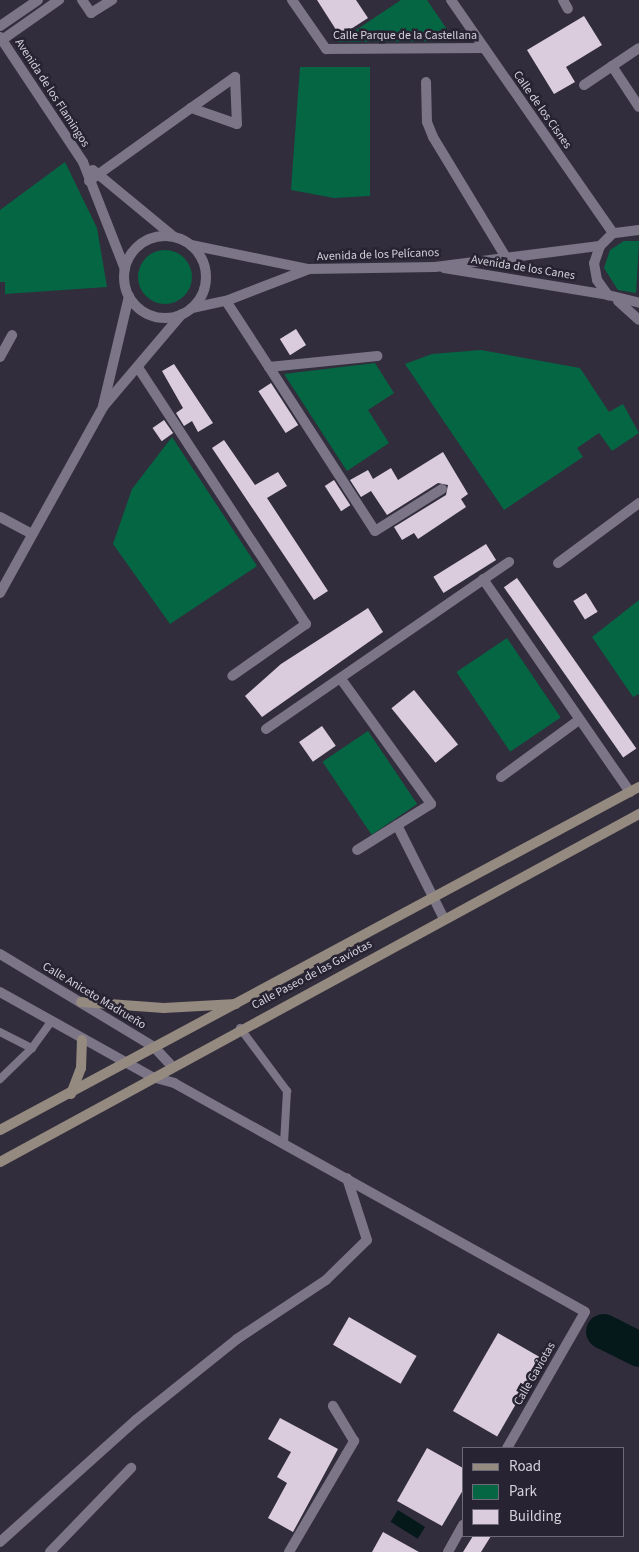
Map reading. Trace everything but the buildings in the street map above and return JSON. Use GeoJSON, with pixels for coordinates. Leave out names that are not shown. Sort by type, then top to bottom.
{"type":"FeatureCollection","features":[{"type":"Feature","properties":{"kind":"main road","name":"Calle Paseo de las Gaviotas"},"geometry":{"type":"LineString","coordinates":[[0,1130],[128,1065],[154,1047],[242,1004],[634,789]]}},
{"type":"Feature","properties":{"kind":"main road","name":"Calle Paseo de las Gaviotas"},"geometry":{"type":"LineString","coordinates":[[0,1162],[171,1065],[639,814]]}},
{"type":"Feature","properties":{"kind":"main road"},"geometry":{"type":"LineString","coordinates":[[81,1002],[164,1008],[242,1004]]}},
{"type":"Feature","properties":{"kind":"main road"},"geometry":{"type":"LineString","coordinates":[[71,1094],[80,1068],[82,1040]]}},
{"type":"Feature","properties":{"kind":"street"},"geometry":{"type":"LineString","coordinates":[[0,26],[38,0]]}},
{"type":"Feature","properties":{"kind":"street"},"geometry":{"type":"LineString","coordinates":[[1,38],[59,0]]}},
{"type":"Feature","properties":{"kind":"street"},"geometry":{"type":"LineString","coordinates":[[82,0],[91,13],[112,0]]}},
{"type":"Feature","properties":{"kind":"street","name":"Calle Parque de la Castellana"},"geometry":{"type":"LineString","coordinates":[[292,0],[326,49],[484,48]]}},
{"type":"Feature","properties":{"kind":"street","name":"Calle de los Cisnes"},"geometry":{"type":"LineString","coordinates":[[451,0],[613,233]]}},
{"type":"Feature","properties":{"kind":"street","name":"Avenida de los Flamingos"},"geometry":{"type":"LineString","coordinates":[[1,38],[82,162],[125,269]]}},
{"type":"Feature","properties":{"kind":"street"},"geometry":{"type":"LineString","coordinates":[[584,86],[639,48]]}},
{"type":"Feature","properties":{"kind":"street"},"geometry":{"type":"LineString","coordinates":[[612,66],[639,107]]}},
{"type":"Feature","properties":{"kind":"street"},"geometry":{"type":"LineString","coordinates":[[89,180],[98,174],[191,108],[228,82],[236,77],[237,124],[191,108]]}},
{"type":"Feature","properties":{"kind":"street"},"geometry":{"type":"LineString","coordinates":[[426,82],[426,122],[433,137],[505,256]]}},
{"type":"Feature","properties":{"kind":"street","name":"Avenida de los Flamingos"},"geometry":{"type":"LineString","coordinates":[[82,162],[174,237]]}},
{"type":"Feature","properties":{"kind":"street"},"geometry":{"type":"LineString","coordinates":[[639,230],[613,233],[600,246],[594,272],[608,295],[639,320]]}},
{"type":"Feature","properties":{"kind":"street"},"geometry":{"type":"LineString","coordinates":[[103,407],[129,296],[125,269],[129,257],[148,239],[174,237],[191,245],[309,269]]}},
{"type":"Feature","properties":{"kind":"street"},"geometry":{"type":"LineString","coordinates":[[0,593],[103,407],[139,369],[182,314],[192,308],[206,276],[191,245]]}},
{"type":"Feature","properties":{"kind":"street","name":"Avenida de los Pelícanos"},"geometry":{"type":"LineString","coordinates":[[192,308],[226,301],[309,269],[435,267],[505,256],[600,246]]}},
{"type":"Feature","properties":{"kind":"street","name":"Avenida de los Canes"},"geometry":{"type":"LineString","coordinates":[[435,267],[608,295]]}},
{"type":"Feature","properties":{"kind":"street"},"geometry":{"type":"LineString","coordinates":[[129,296],[136,306],[158,317],[182,314]]}},
{"type":"Feature","properties":{"kind":"street"},"geometry":{"type":"LineString","coordinates":[[226,301],[375,531],[442,489]]}},
{"type":"Feature","properties":{"kind":"street"},"geometry":{"type":"LineString","coordinates":[[617,301],[639,303]]}},
{"type":"Feature","properties":{"kind":"street"},"geometry":{"type":"LineString","coordinates":[[0,356],[12,335]]}},
{"type":"Feature","properties":{"kind":"street"},"geometry":{"type":"LineString","coordinates":[[269,367],[377,356]]}},
{"type":"Feature","properties":{"kind":"street"},"geometry":{"type":"LineString","coordinates":[[139,369],[306,624],[232,676]]}},
{"type":"Feature","properties":{"kind":"street"},"geometry":{"type":"LineString","coordinates":[[558,563],[639,503]]}},
{"type":"Feature","properties":{"kind":"street"},"geometry":{"type":"LineString","coordinates":[[0,517],[32,534]]}},
{"type":"Feature","properties":{"kind":"street"},"geometry":{"type":"LineString","coordinates":[[266,729],[342,679],[509,562]]}},
{"type":"Feature","properties":{"kind":"street"},"geometry":{"type":"LineString","coordinates":[[483,579],[579,720],[634,789]]}},
{"type":"Feature","properties":{"kind":"street"},"geometry":{"type":"LineString","coordinates":[[342,679],[431,804],[357,850]]}},
{"type":"Feature","properties":{"kind":"street"},"geometry":{"type":"LineString","coordinates":[[501,777],[579,720]]}},
{"type":"Feature","properties":{"kind":"street"},"geometry":{"type":"LineString","coordinates":[[397,825],[444,919]]}},
{"type":"Feature","properties":{"kind":"street","name":"Calle Aniceto Madrueño"},"geometry":{"type":"LineString","coordinates":[[0,954],[154,1047],[171,1065]]}},
{"type":"Feature","properties":{"kind":"street"},"geometry":{"type":"LineString","coordinates":[[0,992],[50,1023],[128,1065],[152,1077],[174,1082],[347,1178],[367,1240],[326,1280],[237,1339],[136,1420],[0,1542]]}},
{"type":"Feature","properties":{"kind":"street"},"geometry":{"type":"LineString","coordinates":[[171,1065],[174,1082]]}},
{"type":"Feature","properties":{"kind":"street","name":"Calle Gaviotas"},"geometry":{"type":"LineString","coordinates":[[347,1178],[585,1312],[508,1447]]}},
{"type":"Feature","properties":{"kind":"street"},"geometry":{"type":"LineString","coordinates":[[290,1552],[354,1441],[333,1406]]}},
{"type":"Feature","properties":{"kind":"street"},"geometry":{"type":"LineString","coordinates":[[50,1552],[132,1468]]}},
{"type":"Feature","properties":{"kind":"street"},"geometry":{"type":"LineString","coordinates":[[448,1552],[462,1528]]}},
{"type":"Feature","properties":{"kind":"lane"},"geometry":{"type":"LineString","coordinates":[[0,1079],[32,1048],[50,1023]]}},
{"type":"Feature","properties":{"kind":"lane"},"geometry":{"type":"LineString","coordinates":[[240,1028],[287,1091],[284,1143]]}},
{"type":"Feature","properties":{"kind":"lane"},"geometry":{"type":"LineString","coordinates":[[0,1032],[32,1048]]}},
{"type":"Feature","properties":{"kind":"green space"},"geometry":{"type":"Polygon","coordinates":[[[401,0],[427,0],[455,41],[338,42],[401,0]]]}},
{"type":"Feature","properties":{"kind":"green space"},"geometry":{"type":"Polygon","coordinates":[[[300,67],[370,67],[370,196],[334,198],[291,190],[300,67]]]}},
{"type":"Feature","properties":{"kind":"green space"},"geometry":{"type":"Polygon","coordinates":[[[65,162],[97,228],[107,287],[5,294],[5,282],[0,282],[0,210],[65,162]]]}},
{"type":"Feature","properties":{"kind":"green space"},"geometry":{"type":"Polygon","coordinates":[[[624,241],[639,241],[636,293],[618,290],[604,268],[610,250],[624,241]]]}},
{"type":"Feature","properties":{"kind":"green space"},"geometry":{"type":"Polygon","coordinates":[[[165,250],[175,252],[184,258],[190,267],[192,277],[190,287],[184,296],[175,302],[165,304],[155,302],[146,296],[140,287],[138,277],[140,267],[146,258],[155,252],[165,250]]]}},
{"type":"Feature","properties":{"kind":"green space"},"geometry":{"type":"Polygon","coordinates":[[[481,350],[580,368],[609,412],[623,404],[639,433],[612,451],[599,433],[577,448],[583,457],[504,510],[405,364],[432,354],[481,350]]]}},
{"type":"Feature","properties":{"kind":"green space"},"geometry":{"type":"Polygon","coordinates":[[[375,363],[394,393],[368,410],[389,443],[347,471],[284,374],[375,363]]]}},
{"type":"Feature","properties":{"kind":"green space"},"geometry":{"type":"Polygon","coordinates":[[[172,437],[257,566],[170,624],[113,544],[132,489],[172,437]]]}},
{"type":"Feature","properties":{"kind":"green space"},"geometry":{"type":"Polygon","coordinates":[[[639,600],[639,694],[633,697],[592,637],[639,600]]]}},
{"type":"Feature","properties":{"kind":"green space"},"geometry":{"type":"Polygon","coordinates":[[[507,638],[561,718],[510,752],[456,672],[507,638]]]}},
{"type":"Feature","properties":{"kind":"green space"},"geometry":{"type":"Polygon","coordinates":[[[368,731],[417,804],[372,835],[322,762],[368,731]]]}},
{"type":"Feature","properties":{"kind":"shaded area"},"geometry":{"type":"Polygon","coordinates":[[[398,1510],[425,1527],[418,1539],[391,1522],[398,1510]]]}},
{"type":"Feature","properties":{"kind":"waterway"},"geometry":{"type":"LineString","coordinates":[[603,1331],[639,1349]]}}]}
